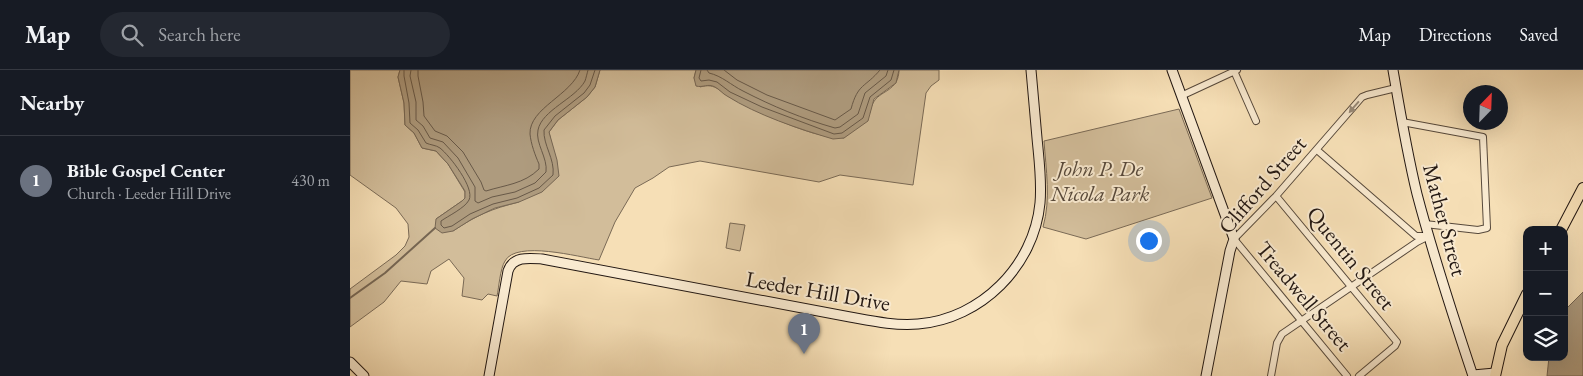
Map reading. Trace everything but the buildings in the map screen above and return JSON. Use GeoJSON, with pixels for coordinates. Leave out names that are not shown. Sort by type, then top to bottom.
{"type":"FeatureCollection","features":[{"type":"Feature","properties":{"kind":"main road"},"geometry":{"type":"LineString","coordinates":[[1563,226],[1583,188]]}},
{"type":"Feature","properties":{"kind":"main road"},"geometry":{"type":"LineString","coordinates":[[1495,374],[1502,345],[1523,302]]}},
{"type":"Feature","properties":{"kind":"street","name":"Leeder Hill Drive"},"geometry":{"type":"LineString","coordinates":[[489,376],[508,271],[510,265],[520,259],[542,259],[850,317],[899,324],[918,324],[943,320],[976,305],[997,289],[1019,264],[1029,246],[1038,216],[1041,179],[1031,70]]}},
{"type":"Feature","properties":{"kind":"street","name":"Treadwell Street"},"geometry":{"type":"LineString","coordinates":[[1172,70],[1234,239],[1347,376]]}},
{"type":"Feature","properties":{"kind":"street","name":"Mather Street"},"geometry":{"type":"LineString","coordinates":[[1393,70],[1417,194],[1473,375]]}},
{"type":"Feature","properties":{"kind":"street"},"geometry":{"type":"LineString","coordinates":[[1181,96],[1235,71],[1256,121]]}},
{"type":"Feature","properties":{"kind":"street","name":"Clifford Street"},"geometry":{"type":"LineString","coordinates":[[1206,376],[1230,251],[1234,239],[1276,196],[1362,97],[1396,88]]}},
{"type":"Feature","properties":{"kind":"street"},"geometry":{"type":"LineString","coordinates":[[1402,122],[1484,137],[1487,228],[1478,230],[1426,224]]}},
{"type":"Feature","properties":{"kind":"street"},"geometry":{"type":"LineString","coordinates":[[1317,150],[1416,236],[1429,236]]}},
{"type":"Feature","properties":{"kind":"street","name":"Quentin Street"},"geometry":{"type":"LineString","coordinates":[[1276,196],[1397,342],[1395,346],[1359,376]]}},
{"type":"Feature","properties":{"kind":"street"},"geometry":{"type":"LineString","coordinates":[[1271,376],[1279,338],[1282,334],[1417,242],[1429,236]]}},
{"type":"Feature","properties":{"kind":"street"},"geometry":{"type":"LineString","coordinates":[[350,362],[364,376]]}},
{"type":"Feature","properties":{"kind":"street"},"geometry":{"type":"LineString","coordinates":[[1473,375],[1495,374]]}},
{"type":"Feature","properties":{"kind":"green space"},"geometry":{"type":"Polygon","coordinates":[[[350,70],[400,70],[398,77],[404,103],[405,125],[414,133],[422,148],[436,151],[448,164],[465,192],[465,198],[462,201],[436,219],[453,231],[484,213],[519,202],[552,146],[549,132],[558,120],[587,97],[595,87],[600,70],[696,70],[694,78],[700,87],[714,87],[735,100],[803,130],[844,138],[870,113],[877,97],[893,86],[899,75],[899,70],[939,70],[939,80],[926,93],[913,185],[840,175],[819,182],[700,161],[669,167],[635,188],[615,222],[599,260],[563,253],[534,251],[511,255],[503,264],[497,296],[488,294],[482,300],[462,296],[464,278],[449,259],[431,271],[427,284],[401,281],[384,302],[350,327],[350,289],[396,255],[405,246],[409,237],[408,224],[396,208],[350,175],[350,70]]]}},
{"type":"Feature","properties":{"kind":"green space","name":"John P. De Nicola Park"},"geometry":{"type":"Polygon","coordinates":[[[1179,109],[1212,198],[1086,239],[1043,227],[1047,206],[1044,141],[1179,109]]]}},
{"type":"Feature","properties":{"kind":"green space"},"geometry":{"type":"Polygon","coordinates":[[[730,223],[745,225],[740,251],[726,248],[730,223]]]}},
{"type":"Feature","properties":{"kind":"water"},"geometry":{"type":"Polygon","coordinates":[[[400,70],[600,70],[595,87],[587,97],[558,120],[549,132],[557,160],[559,176],[542,192],[519,202],[495,208],[453,231],[442,233],[435,228],[436,219],[462,201],[465,198],[465,191],[448,164],[436,151],[422,148],[414,133],[405,125],[404,103],[398,77],[400,70]]]}},
{"type":"Feature","properties":{"kind":"water"},"geometry":{"type":"Polygon","coordinates":[[[696,70],[899,70],[896,83],[874,99],[868,121],[844,138],[833,139],[765,115],[739,103],[712,86],[696,86],[694,78],[696,70]]]}},
{"type":"Feature","properties":{"kind":"water"},"geometry":{"type":"Polygon","coordinates":[[[1583,292],[1583,376],[1547,376],[1549,361],[1568,361],[1568,307],[1583,292]]]}},
{"type":"Feature","properties":{"kind":"waterway"},"geometry":{"type":"LineString","coordinates":[[350,298],[385,273],[435,228]]}},
{"type":"Feature","properties":{"kind":"place","name":"Bible Gospel Center"},"geometry":{"type":"Point","coordinates":[804,354]}}]}
